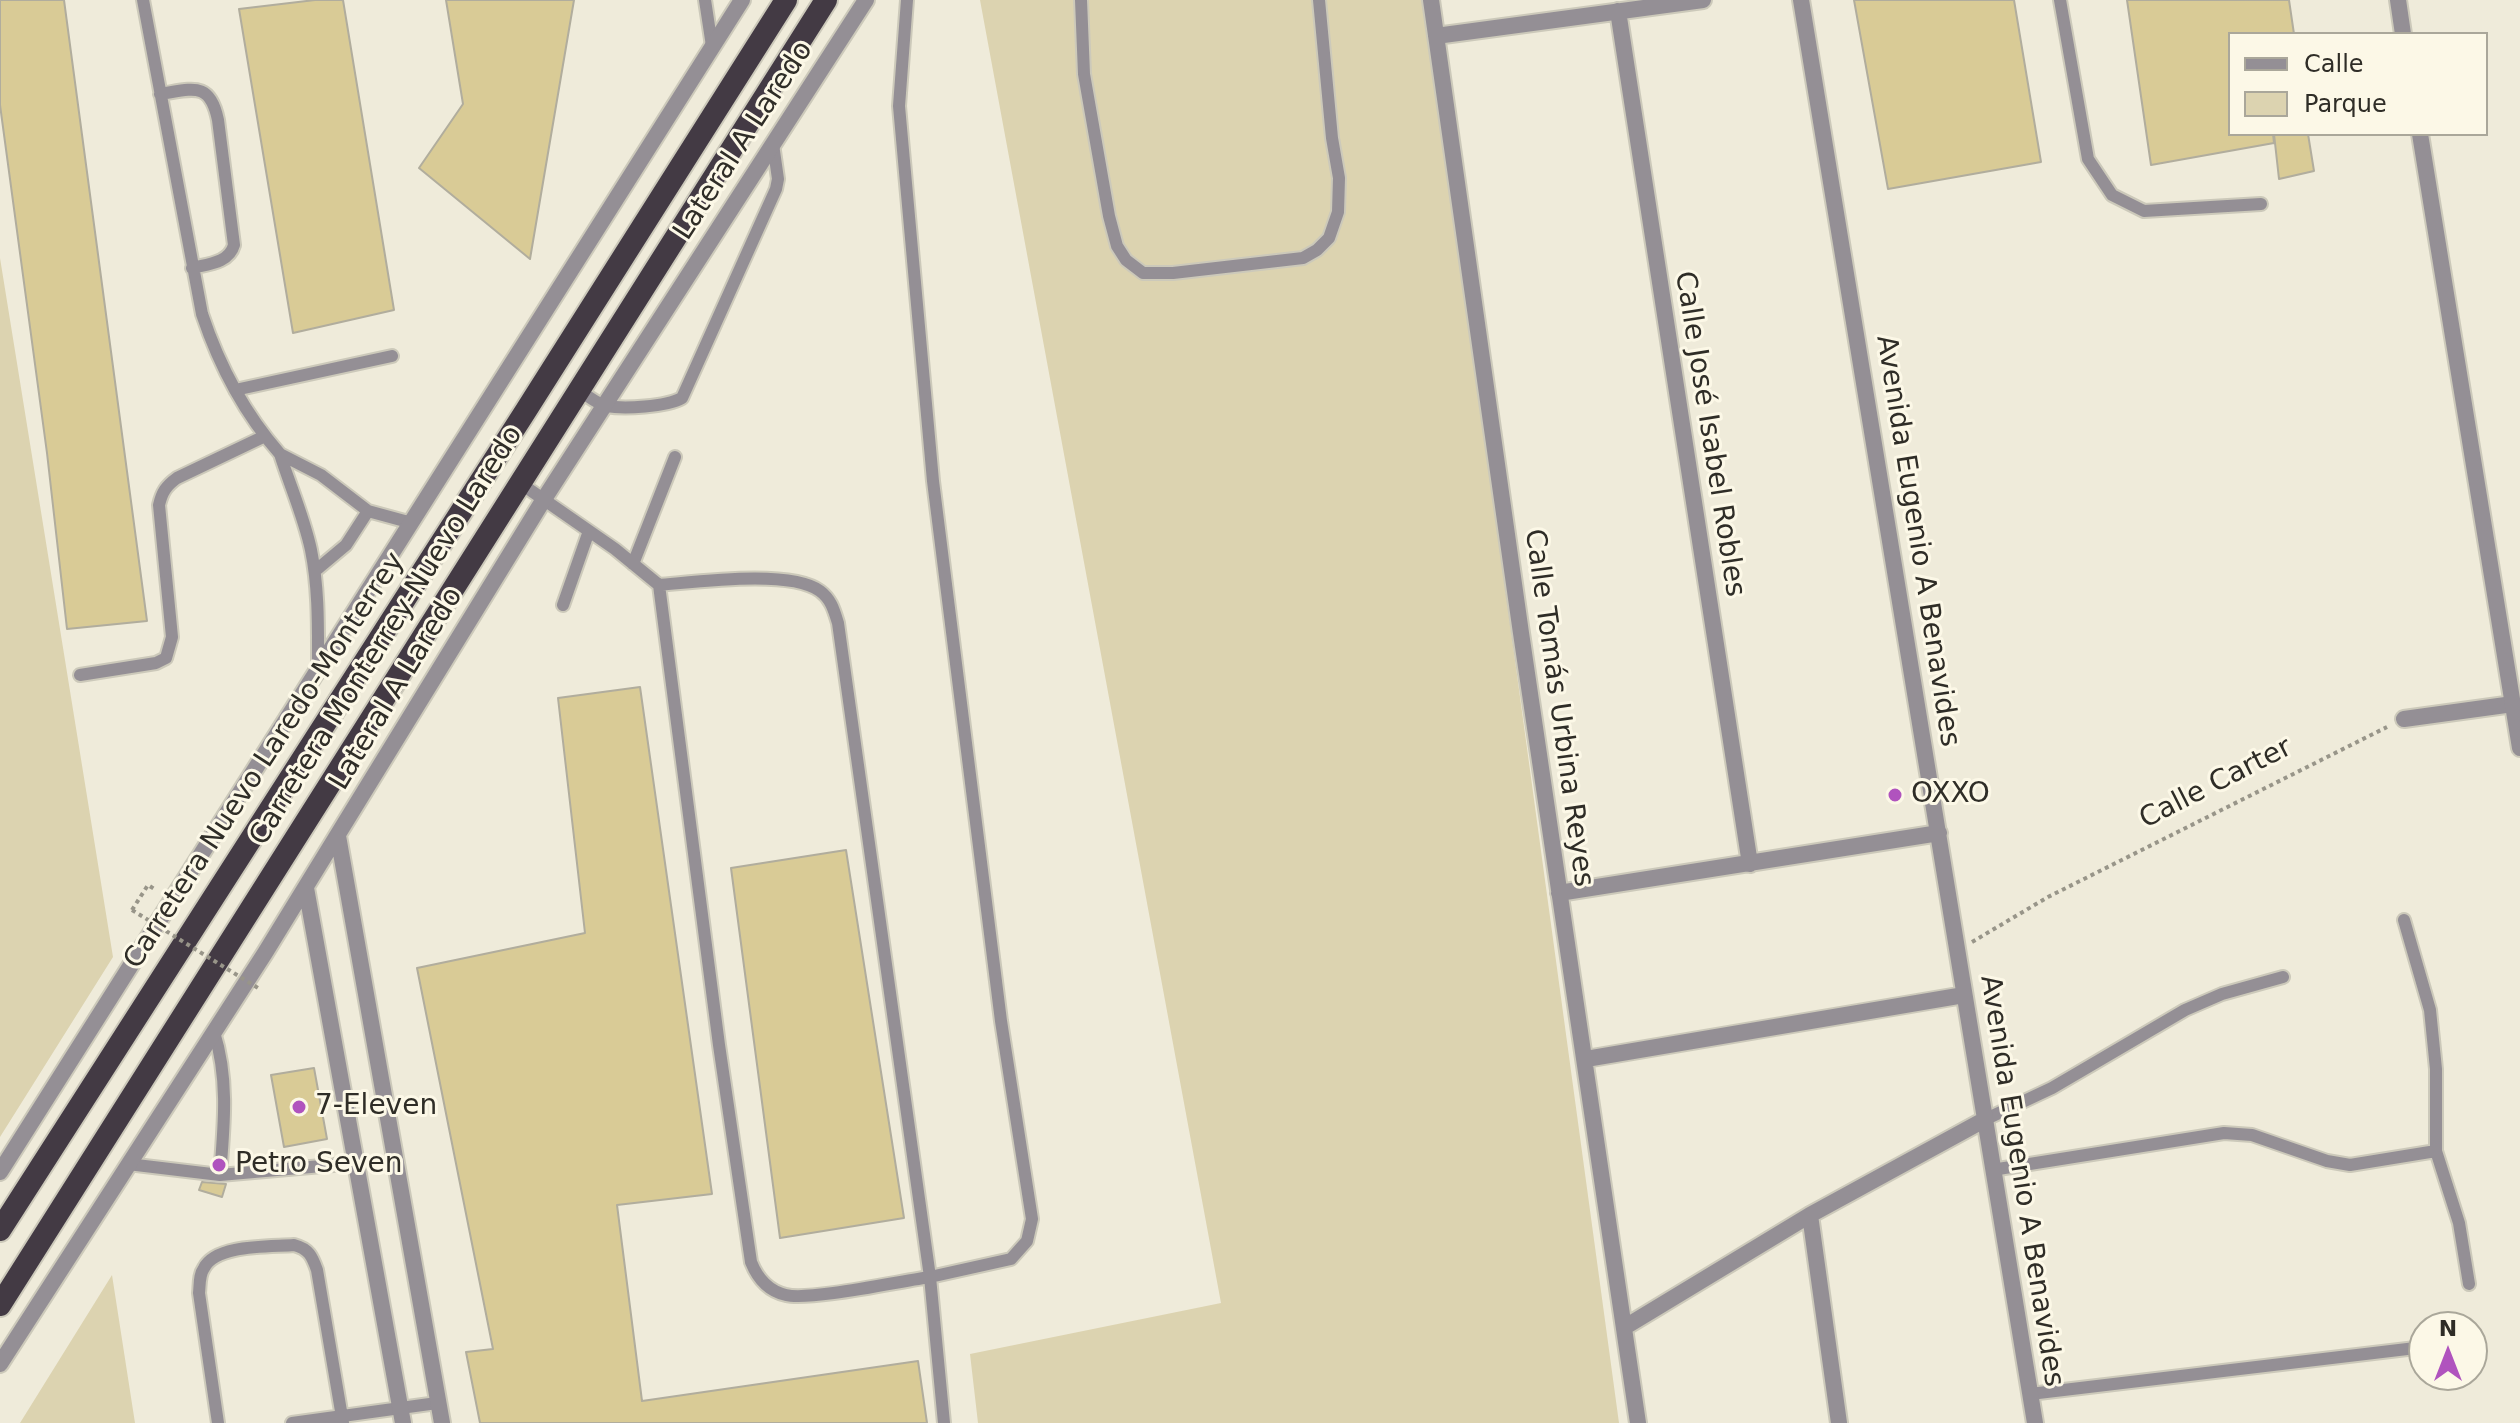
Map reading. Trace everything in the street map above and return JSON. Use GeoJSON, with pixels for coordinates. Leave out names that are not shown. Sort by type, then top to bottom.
{"type":"FeatureCollection","features":[{"type":"Feature","properties":{"kind":"highway","name":"Carretera Nuevo Laredo-Monterrey"},"geometry":{"type":"LineString","coordinates":[[0,1230],[786,0]]}},
{"type":"Feature","properties":{"kind":"highway","name":"Carretera Monterrey-Nuevo Laredo"},"geometry":{"type":"LineString","coordinates":[[0,1305],[826,0]]}},
{"type":"Feature","properties":{"kind":"street"},"geometry":{"type":"LineString","coordinates":[[0,1172],[742,0]]}},
{"type":"Feature","properties":{"kind":"street","name":"Lateral A Laredo"},"geometry":{"type":"LineString","coordinates":[[0,1364],[306,888],[544,499],[866,0]]}},
{"type":"Feature","properties":{"kind":"street","name":"Calle Tomás Urbina Reyes"},"geometry":{"type":"LineString","coordinates":[[1431,0],[1638,1423]]}},
{"type":"Feature","properties":{"kind":"street"},"geometry":{"type":"LineString","coordinates":[[1436,36],[1703,0]]}},
{"type":"Feature","properties":{"kind":"street","name":"Avenida Eugenio A Benavides"},"geometry":{"type":"LineString","coordinates":[[1801,0],[2035,1423]]}},
{"type":"Feature","properties":{"kind":"street"},"geometry":{"type":"LineString","coordinates":[[2398,0],[2403,32]]}},
{"type":"Feature","properties":{"kind":"street","name":"Calle José Isabel Robles"},"geometry":{"type":"LineString","coordinates":[[1618,11],[1750,864]]}},
{"type":"Feature","properties":{"kind":"street"},"geometry":{"type":"LineString","coordinates":[[2420,136],[2520,748]]}},
{"type":"Feature","properties":{"kind":"street"},"geometry":{"type":"LineString","coordinates":[[2404,719],[2513,704]]}},
{"type":"Feature","properties":{"kind":"street"},"geometry":{"type":"LineString","coordinates":[[1559,893],[1939,833]]}},
{"type":"Feature","properties":{"kind":"street"},"geometry":{"type":"LineString","coordinates":[[338,836],[442,1423]]}},
{"type":"Feature","properties":{"kind":"street"},"geometry":{"type":"LineString","coordinates":[[306,888],[401,1415]]}},
{"type":"Feature","properties":{"kind":"street"},"geometry":{"type":"LineString","coordinates":[[1586,1059],[1964,995]]}},
{"type":"Feature","properties":{"kind":"street"},"geometry":{"type":"LineString","coordinates":[[1625,1327],[1810,1215],[1984,1120]]}},
{"type":"Feature","properties":{"kind":"street"},"geometry":{"type":"LineString","coordinates":[[1810,1215],[1839,1423]]}},
{"type":"Feature","properties":{"kind":"lane"},"geometry":{"type":"LineString","coordinates":[[143,0],[202,314],[214,349],[235,390],[280,454],[304,524],[315,571],[318,669]]}},
{"type":"Feature","properties":{"kind":"lane"},"geometry":{"type":"LineString","coordinates":[[705,0],[712,46]]}},
{"type":"Feature","properties":{"kind":"lane"},"geometry":{"type":"LineString","coordinates":[[659,585],[719,1045],[751,1262],[757,1276],[787,1296],[812,1295],[930,1277],[1011,1259],[1027,1241],[1032,1219],[1001,1021],[933,481],[899,106],[907,0]]}},
{"type":"Feature","properties":{"kind":"lane"},"geometry":{"type":"LineString","coordinates":[[1081,0],[1084,74],[1109,216],[1117,246],[1126,260],[1143,273],[1173,273],[1303,258],[1329,238],[1338,212],[1339,178],[1332,138],[1319,0]]}},
{"type":"Feature","properties":{"kind":"lane"},"geometry":{"type":"LineString","coordinates":[[2060,0],[2088,159],[2112,195],[2144,211],[2261,204]]}},
{"type":"Feature","properties":{"kind":"lane"},"geometry":{"type":"LineString","coordinates":[[160,94],[194,89],[203,91],[210,96],[216,112],[234,245],[232,253],[225,259],[192,268]]}},
{"type":"Feature","properties":{"kind":"lane"},"geometry":{"type":"LineString","coordinates":[[578,390],[604,406],[652,405],[682,398],[776,189],[778,179],[773,144]]}},
{"type":"Feature","properties":{"kind":"lane"},"geometry":{"type":"LineString","coordinates":[[235,390],[392,356]]}},
{"type":"Feature","properties":{"kind":"lane"},"geometry":{"type":"LineString","coordinates":[[80,675],[156,663],[166,658],[172,637],[159,505],[161,494],[177,478],[265,436]]}},
{"type":"Feature","properties":{"kind":"lane"},"geometry":{"type":"LineString","coordinates":[[280,454],[321,475],[368,511],[412,523]]}},
{"type":"Feature","properties":{"kind":"lane"},"geometry":{"type":"LineString","coordinates":[[633,564],[675,457]]}},
{"type":"Feature","properties":{"kind":"lane"},"geometry":{"type":"LineString","coordinates":[[520,483],[659,585],[767,579],[800,582],[819,589],[832,602],[838,623],[930,1277],[944,1423]]}},
{"type":"Feature","properties":{"kind":"lane"},"geometry":{"type":"LineString","coordinates":[[315,571],[346,545],[368,511]]}},
{"type":"Feature","properties":{"kind":"lane"},"geometry":{"type":"LineString","coordinates":[[563,605],[589,531]]}},
{"type":"Feature","properties":{"kind":"lane"},"geometry":{"type":"LineString","coordinates":[[2404,920],[2430,1010],[2436,1069],[2436,1151],[2459,1223],[2469,1284]]}},
{"type":"Feature","properties":{"kind":"lane"},"geometry":{"type":"LineString","coordinates":[[1984,1120],[2052,1088],[2185,1010],[2222,994],[2283,977]]}},
{"type":"Feature","properties":{"kind":"lane"},"geometry":{"type":"LineString","coordinates":[[214,1032],[224,1090],[220,1175]]}},
{"type":"Feature","properties":{"kind":"lane"},"geometry":{"type":"LineString","coordinates":[[1992,1170],[2224,1133],[2252,1135],[2327,1161],[2350,1165],[2436,1151]]}},
{"type":"Feature","properties":{"kind":"lane"},"geometry":{"type":"LineString","coordinates":[[128,1164],[220,1175],[356,1163]]}},
{"type":"Feature","properties":{"kind":"lane"},"geometry":{"type":"LineString","coordinates":[[218,1423],[199,1293],[200,1276],[215,1255],[294,1245],[304,1247],[312,1255],[317,1270],[343,1420]]}},
{"type":"Feature","properties":{"kind":"lane"},"geometry":{"type":"LineString","coordinates":[[2030,1394],[2408,1349]]}},
{"type":"Feature","properties":{"kind":"lane"},"geometry":{"type":"LineString","coordinates":[[292,1423],[401,1415],[437,1403]]}},
{"type":"Feature","properties":{"kind":"path","name":"Calle Carter"},"geometry":{"type":"LineString","coordinates":[[1957,951],[2048,897],[2404,719]]}},
{"type":"Feature","properties":{"kind":"path"},"geometry":{"type":"LineString","coordinates":[[148,885],[132,910],[258,988]]}},
{"type":"Feature","properties":{"kind":"green space"},"geometry":{"type":"Polygon","coordinates":[[[980,0],[1425,0],[1619,1423],[978,1423],[970,1354],[1221,1303],[980,0]]]}},
{"type":"Feature","properties":{"kind":"green space"},"geometry":{"type":"Polygon","coordinates":[[[0,258],[113,957],[0,1137],[0,258]]]}},
{"type":"Feature","properties":{"kind":"green space"},"geometry":{"type":"Polygon","coordinates":[[[112,1275],[135,1423],[20,1423],[112,1275]]]}},
{"type":"Feature","properties":{"kind":"building"},"geometry":{"type":"Polygon","coordinates":[[[0,0],[64,0],[147,621],[67,629],[47,453],[0,105],[0,0]]]}},
{"type":"Feature","properties":{"kind":"building"},"geometry":{"type":"Polygon","coordinates":[[[315,0],[343,0],[394,310],[293,333],[239,9],[315,0]]]}},
{"type":"Feature","properties":{"kind":"building"},"geometry":{"type":"Polygon","coordinates":[[[446,0],[574,0],[530,259],[419,168],[463,104],[446,0]]]}},
{"type":"Feature","properties":{"kind":"building"},"geometry":{"type":"Polygon","coordinates":[[[1854,0],[2014,0],[2041,162],[1888,189],[1854,0]]]}},
{"type":"Feature","properties":{"kind":"building"},"geometry":{"type":"Polygon","coordinates":[[[2127,0],[2289,0],[2294,32],[2228,32],[2228,136],[2273,136],[2274,143],[2151,165],[2127,0]]]}},
{"type":"Feature","properties":{"kind":"building"},"geometry":{"type":"Polygon","coordinates":[[[2274,136],[2308,136],[2314,171],[2279,179],[2274,136]]]}},
{"type":"Feature","properties":{"kind":"building"},"geometry":{"type":"Polygon","coordinates":[[[640,687],[712,1194],[617,1205],[642,1401],[918,1361],[927,1423],[480,1423],[466,1352],[493,1349],[417,968],[585,933],[558,698],[640,687]]]}},
{"type":"Feature","properties":{"kind":"building"},"geometry":{"type":"Polygon","coordinates":[[[846,850],[904,1218],[780,1238],[731,868],[846,850]]]}},
{"type":"Feature","properties":{"kind":"building","name":"7-Eleven"},"geometry":{"type":"Polygon","coordinates":[[[314,1068],[327,1139],[284,1147],[271,1075],[314,1068]]]}},
{"type":"Feature","properties":{"kind":"building"},"geometry":{"type":"Polygon","coordinates":[[[202,1182],[226,1184],[222,1197],[199,1190],[202,1182]]]}},
{"type":"Feature","properties":{"kind":"place","name":"OXXO"},"geometry":{"type":"Point","coordinates":[1895,795]}},
{"type":"Feature","properties":{"kind":"place","name":"7-Eleven"},"geometry":{"type":"Point","coordinates":[299,1107]}},
{"type":"Feature","properties":{"kind":"place","name":"Petro Seven"},"geometry":{"type":"Point","coordinates":[219,1165]}}]}
